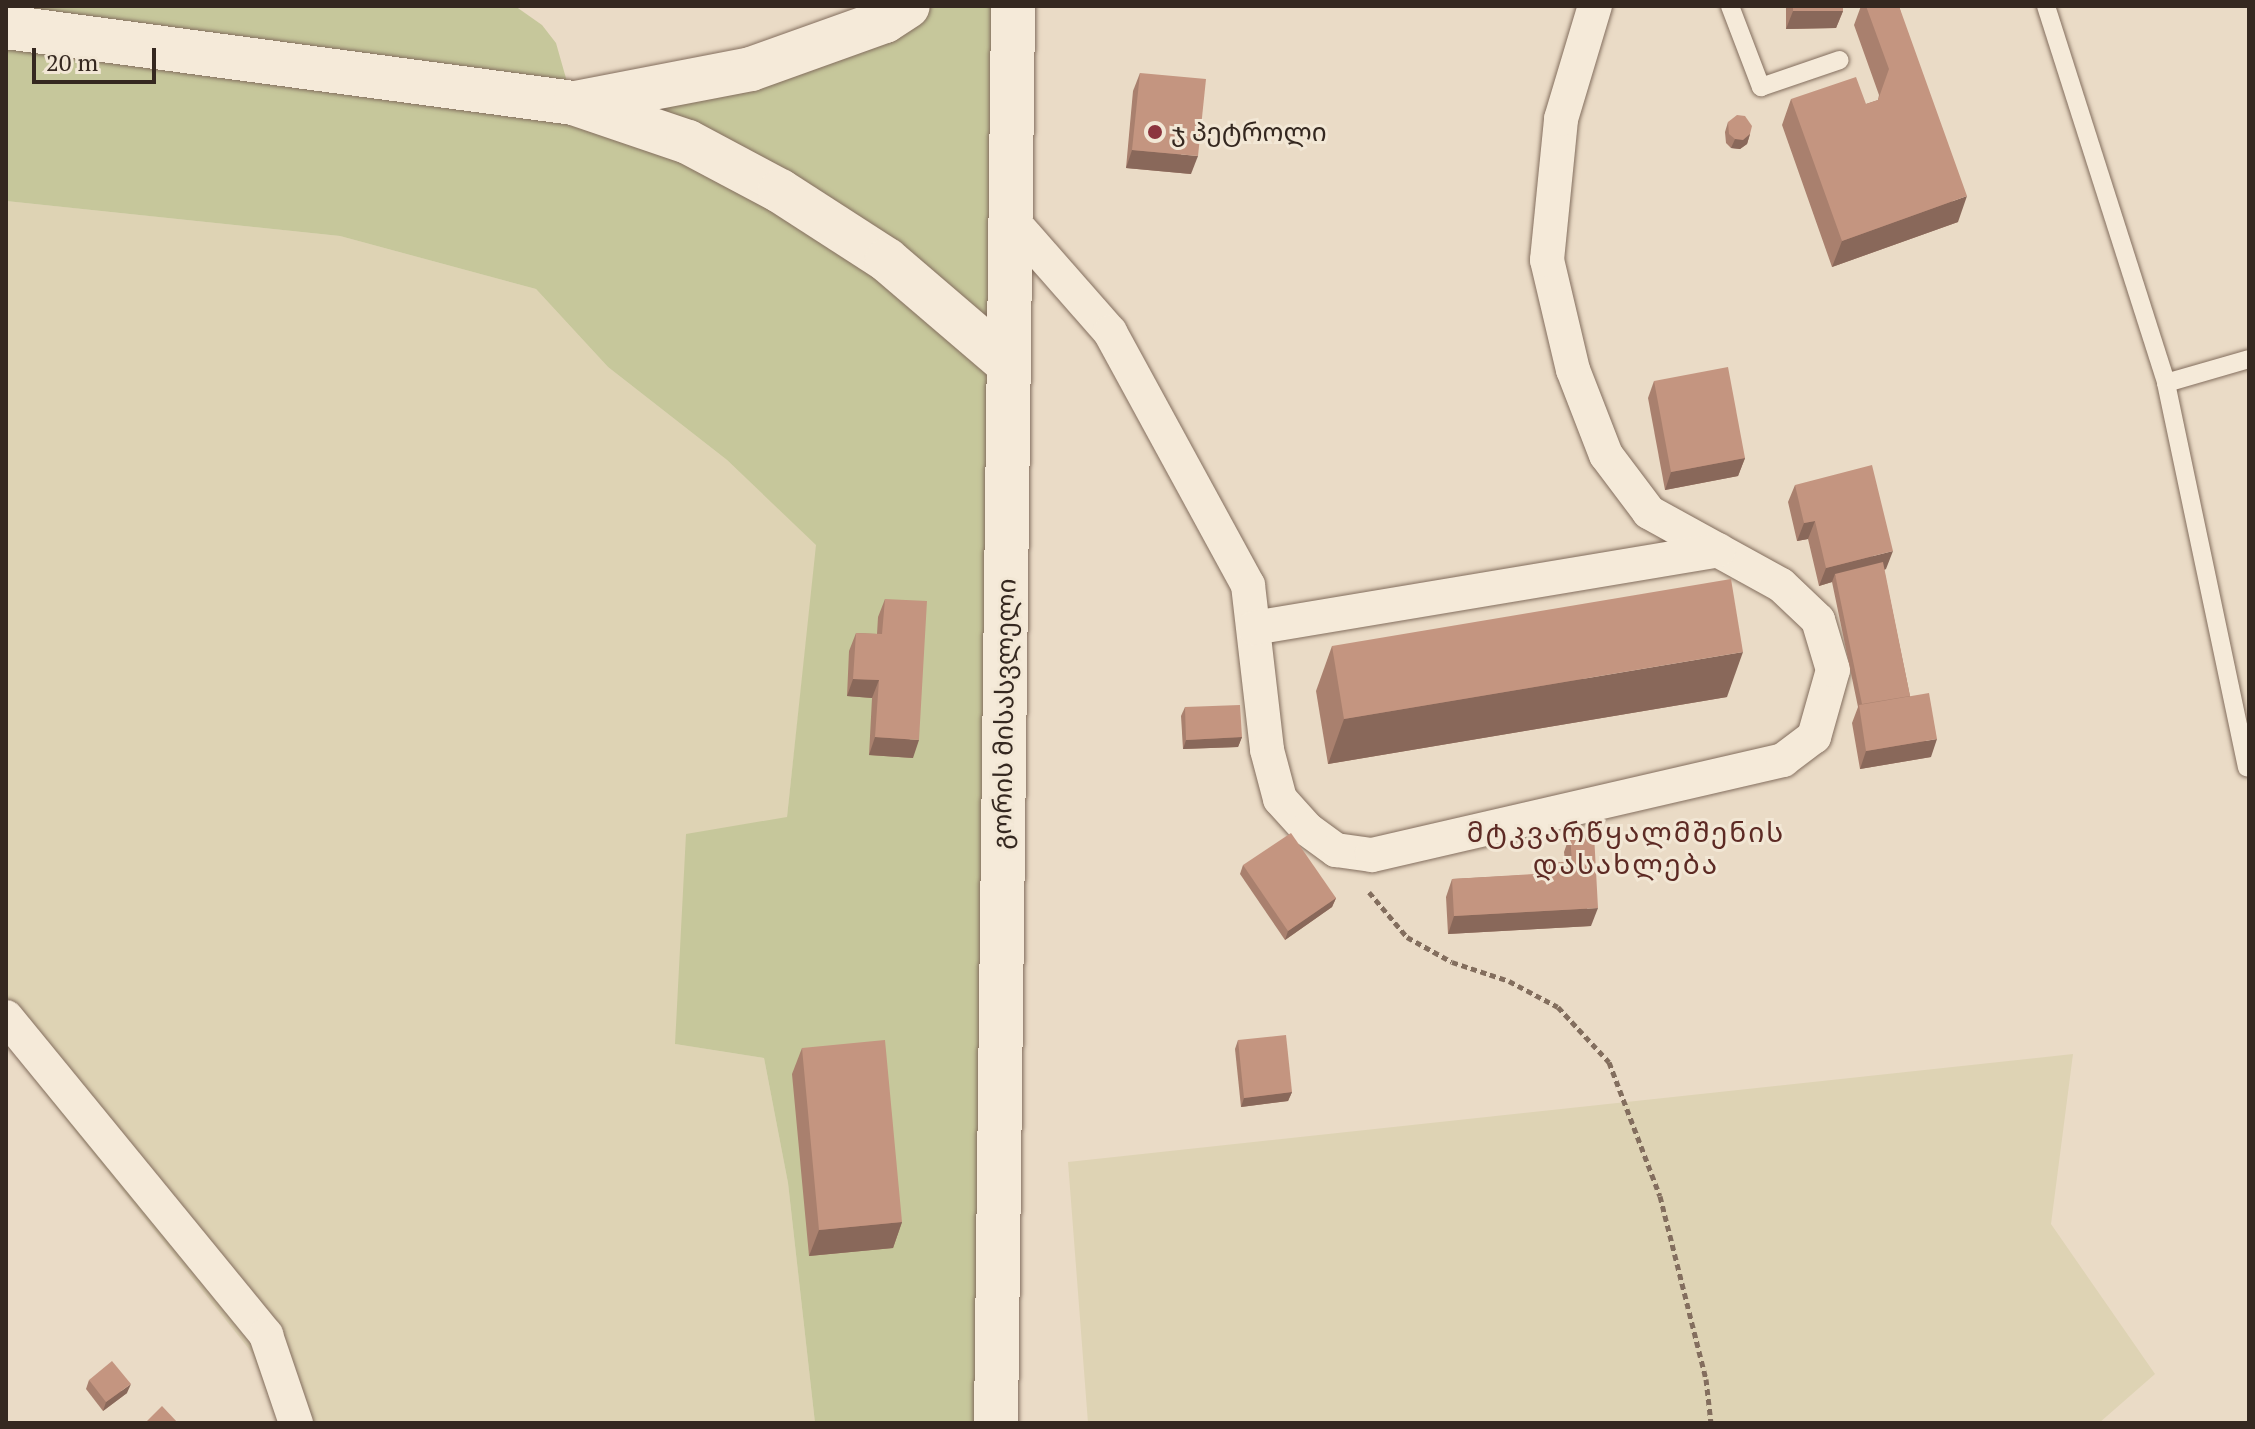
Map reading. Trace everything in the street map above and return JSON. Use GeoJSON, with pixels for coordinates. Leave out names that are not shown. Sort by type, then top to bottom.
{"type":"FeatureCollection","features":[{"type":"Feature","properties":{"kind":"main road"},"geometry":{"type":"LineString","coordinates":[[573,103],[751,69],[885,21],[908,6]]}},
{"type":"Feature","properties":{"kind":"main road","name":"გორის მისასვლელი"},"geometry":{"type":"LineString","coordinates":[[996,1423],[1013,6]]}},
{"type":"Feature","properties":{"kind":"main road"},"geometry":{"type":"LineString","coordinates":[[6,27],[573,103],[688,142],[780,191],[887,260],[1007,363]]}},
{"type":"Feature","properties":{"kind":"street"},"geometry":{"type":"LineString","coordinates":[[1009,217],[1110,332],[1248,585],[1267,750],[1280,799],[1307,829],[1336,850],[1372,855],[1783,760],[1814,737],[1833,670],[1818,620],[1781,585],[1649,512],[1606,455],[1573,370],[1547,260],[1561,119],[1595,6]]}},
{"type":"Feature","properties":{"kind":"street"},"geometry":{"type":"LineString","coordinates":[[1254,628],[1719,550]]}},
{"type":"Feature","properties":{"kind":"street"},"geometry":{"type":"LineString","coordinates":[[6,1017],[266,1335],[296,1423]]}},
{"type":"Feature","properties":{"kind":"lane"},"geometry":{"type":"LineString","coordinates":[[1730,6],[1761,87],[1840,60]]}},
{"type":"Feature","properties":{"kind":"lane"},"geometry":{"type":"LineString","coordinates":[[2046,6],[2166,383],[2247,768]]}},
{"type":"Feature","properties":{"kind":"lane"},"geometry":{"type":"LineString","coordinates":[[2166,383],[2249,359]]}},
{"type":"Feature","properties":{"kind":"path"},"geometry":{"type":"LineString","coordinates":[[1336,850],[1407,937],[1452,962],[1509,981],[1558,1007],[1609,1062],[1660,1196],[1706,1379],[1711,1423]]}},
{"type":"Feature","properties":{"kind":"shaded area"},"geometry":{"type":"Polygon","coordinates":[[[6,201],[340,236],[536,289],[608,367],[727,460],[817,545],[787,817],[675,1044],[764,1058],[788,1183],[815,1423],[278,1423],[253,1354],[6,1044],[6,201]]]}},
{"type":"Feature","properties":{"kind":"shaded area"},"geometry":{"type":"Polygon","coordinates":[[[2073,1054],[2051,1224],[2155,1374],[2099,1423],[1088,1423],[1068,1162],[2073,1054]]]}},
{"type":"Feature","properties":{"kind":"green space"},"geometry":{"type":"Polygon","coordinates":[[[6,6],[515,6],[542,25],[556,43],[573,103],[908,6],[1013,6],[996,1423],[815,1423],[788,1183],[764,1058],[675,1044],[686,834],[787,817],[816,545],[727,460],[608,367],[536,289],[340,236],[6,201],[6,6]]]}},
{"type":"Feature","properties":{"kind":"building"},"geometry":{"type":"Polygon","coordinates":[[[1793,6],[1843,6],[1843,11],[1793,11],[1793,6]]]}},
{"type":"Feature","properties":{"kind":"building"},"geometry":{"type":"Polygon","coordinates":[[[1866,6],[1899,6],[1967,196],[1842,241],[1791,99],[1856,77],[1866,104],[1878,100],[1889,69],[1866,6]]]}},
{"type":"Feature","properties":{"kind":"building"},"geometry":{"type":"Polygon","coordinates":[[[1140,73],[1206,79],[1198,156],[1132,150],[1140,73]]]}},
{"type":"Feature","properties":{"kind":"building"},"geometry":{"type":"Polygon","coordinates":[[[1737,115],[1745,116],[1752,126],[1750,134],[1743,140],[1729,134],[1728,122],[1737,115]]]}},
{"type":"Feature","properties":{"kind":"building"},"geometry":{"type":"Polygon","coordinates":[[[1728,367],[1745,458],[1671,472],[1654,381],[1728,367]]]}},
{"type":"Feature","properties":{"kind":"building"},"geometry":{"type":"Polygon","coordinates":[[[1872,465],[1893,551],[1826,568],[1815,521],[1804,523],[1795,485],[1872,465]]]}},
{"type":"Feature","properties":{"kind":"building"},"geometry":{"type":"Polygon","coordinates":[[[1883,562],[1910,696],[1862,704],[1835,574],[1883,562]]]}},
{"type":"Feature","properties":{"kind":"building"},"geometry":{"type":"Polygon","coordinates":[[[1731,579],[1743,652],[1344,719],[1332,646],[1731,579]]]}},
{"type":"Feature","properties":{"kind":"building"},"geometry":{"type":"Polygon","coordinates":[[[885,599],[927,601],[919,740],[875,737],[879,680],[853,679],[856,633],[882,634],[885,599]]]}},
{"type":"Feature","properties":{"kind":"building"},"geometry":{"type":"Polygon","coordinates":[[[1929,693],[1937,739],[1866,751],[1859,705],[1929,693]]]}},
{"type":"Feature","properties":{"kind":"building"},"geometry":{"type":"Polygon","coordinates":[[[1240,705],[1242,737],[1186,740],[1185,707],[1240,705]]]}},
{"type":"Feature","properties":{"kind":"building"},"geometry":{"type":"Polygon","coordinates":[[[1291,833],[1336,898],[1288,931],[1243,865],[1291,833]]]}},
{"type":"Feature","properties":{"kind":"building"},"geometry":{"type":"Polygon","coordinates":[[[1594,834],[1598,908],[1454,916],[1452,879],[1551,873],[1550,863],[1572,862],[1570,835],[1594,834]]]}},
{"type":"Feature","properties":{"kind":"building"},"geometry":{"type":"Polygon","coordinates":[[[1286,1035],[1292,1092],[1244,1098],[1238,1040],[1286,1035]]]}},
{"type":"Feature","properties":{"kind":"building"},"geometry":{"type":"Polygon","coordinates":[[[885,1040],[902,1222],[819,1230],[802,1048],[885,1040]]]}},
{"type":"Feature","properties":{"kind":"building"},"geometry":{"type":"Polygon","coordinates":[[[112,1361],[131,1384],[106,1402],[89,1380],[112,1361]]]}},
{"type":"Feature","properties":{"kind":"building"},"geometry":{"type":"Polygon","coordinates":[[[162,1406],[178,1423],[145,1423],[162,1406]]]}},
{"type":"Feature","properties":{"kind":"place","name":"ჯ პეტროლი"},"geometry":{"type":"Point","coordinates":[1155,132]}},
{"type":"Feature","properties":{"kind":"district","name":"მტკვარწყალმშენის დასახლება"},"geometry":{"type":"Point","coordinates":[1626,848]}}]}
